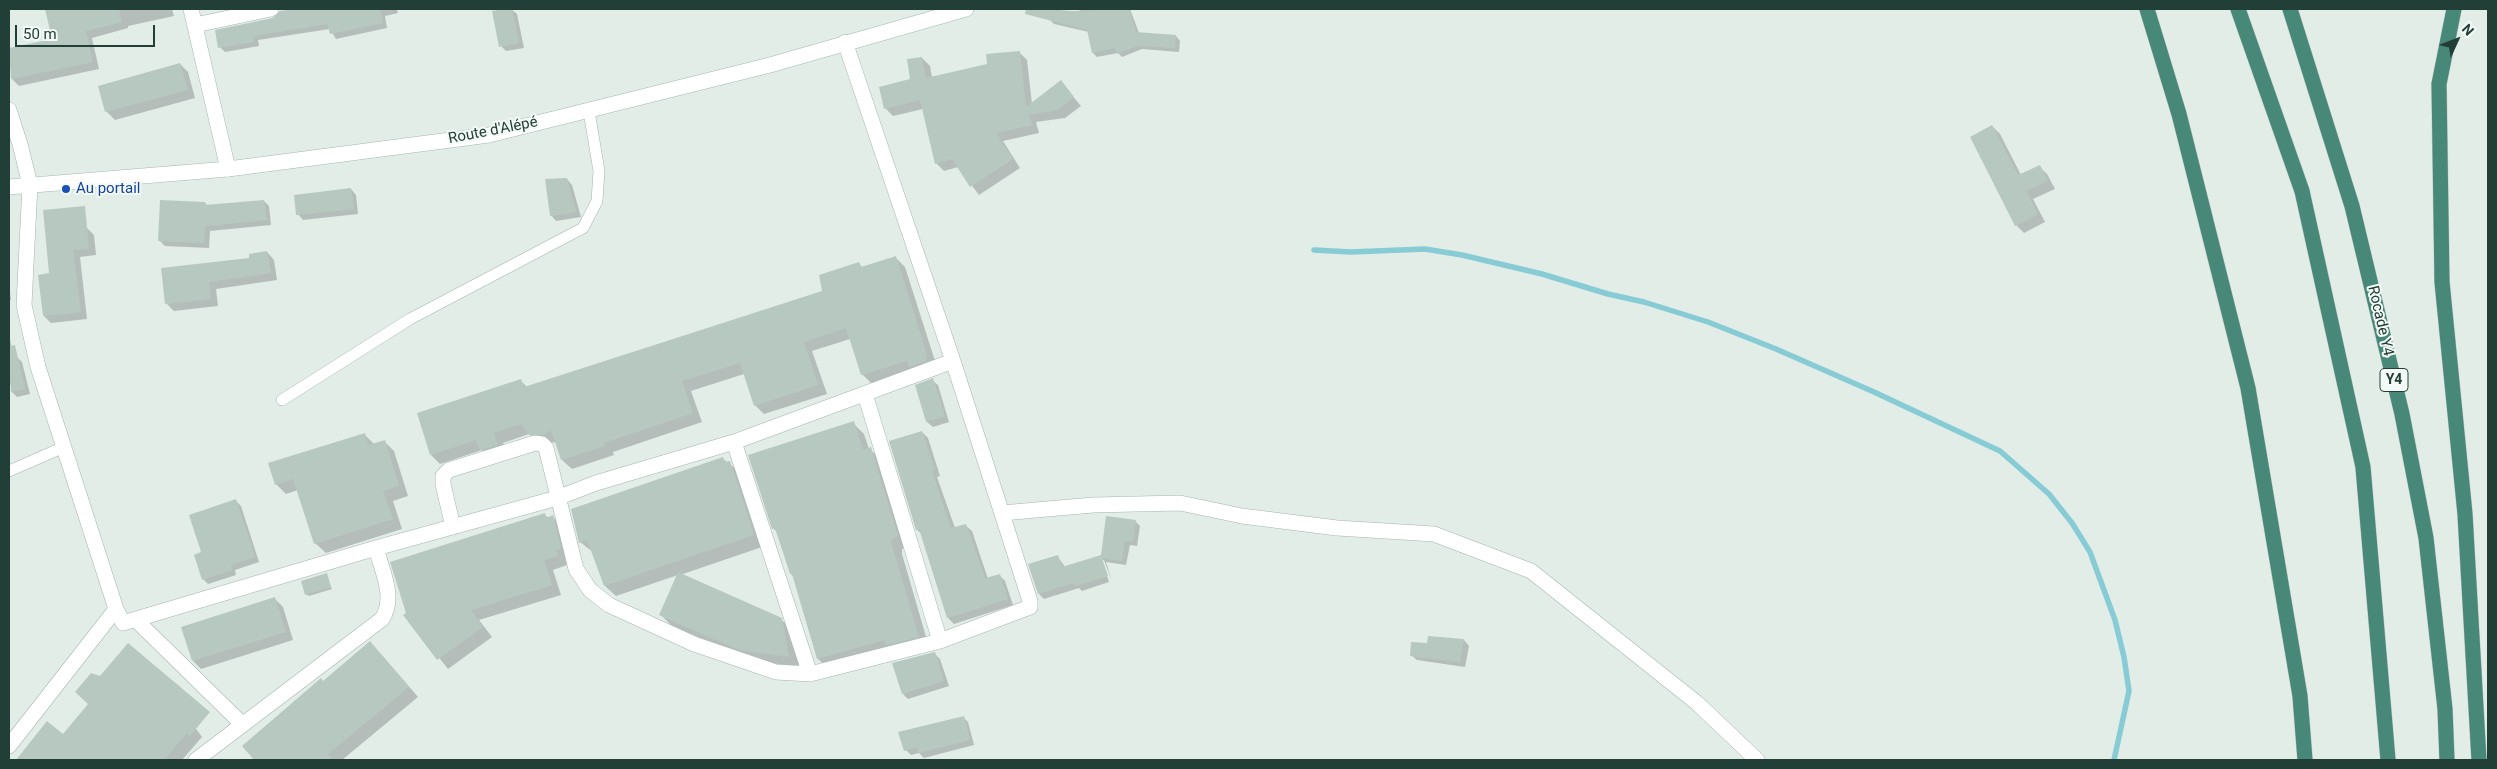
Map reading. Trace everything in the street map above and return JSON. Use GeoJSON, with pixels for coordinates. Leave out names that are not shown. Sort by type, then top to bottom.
{"type":"FeatureCollection","features":[{"type":"Feature","properties":{"kind":"highway"},"geometry":{"type":"LineString","coordinates":[[2147,9],[2179,114],[2248,388],[2300,696],[2305,760]]}},
{"type":"Feature","properties":{"kind":"highway"},"geometry":{"type":"LineString","coordinates":[[2238,9],[2302,191],[2364,467],[2388,760]]}},
{"type":"Feature","properties":{"kind":"highway","name":"Rocade Y4"},"geometry":{"type":"LineString","coordinates":[[2290,9],[2352,206],[2402,414],[2426,538],[2445,709],[2447,760]]}},
{"type":"Feature","properties":{"kind":"highway"},"geometry":{"type":"LineString","coordinates":[[2454,9],[2439,84],[2442,282],[2465,514],[2479,760]]}},
{"type":"Feature","properties":{"kind":"street"},"geometry":{"type":"LineString","coordinates":[[191,9],[228,169]]}},
{"type":"Feature","properties":{"kind":"street"},"geometry":{"type":"LineString","coordinates":[[195,25],[272,9]]}},
{"type":"Feature","properties":{"kind":"street","name":"Route d'Alépé"},"geometry":{"type":"LineString","coordinates":[[9,187],[228,169],[489,135],[770,65],[845,42],[966,9]]}},
{"type":"Feature","properties":{"kind":"street"},"geometry":{"type":"LineString","coordinates":[[453,527],[443,484],[444,476],[448,470],[535,443],[542,444],[546,448],[576,569],[590,590],[609,606],[694,644],[776,672],[810,674],[940,641],[1030,607],[953,361],[845,42]]}},
{"type":"Feature","properties":{"kind":"street"},"geometry":{"type":"LineString","coordinates":[[9,110],[30,185],[24,305],[38,367],[116,609],[123,623],[376,548],[557,498],[596,483],[734,442],[953,361]]}},
{"type":"Feature","properties":{"kind":"street"},"geometry":{"type":"LineString","coordinates":[[865,394],[940,641]]}},
{"type":"Feature","properties":{"kind":"street"},"geometry":{"type":"LineString","coordinates":[[734,442],[810,674]]}},
{"type":"Feature","properties":{"kind":"street"},"geometry":{"type":"LineString","coordinates":[[1002,513],[1093,505],[1180,503],[1242,516],[1337,528],[1434,534],[1531,571],[1697,703],[1757,760]]}},
{"type":"Feature","properties":{"kind":"street"},"geometry":{"type":"LineString","coordinates":[[196,760],[241,724],[382,619],[388,610],[389,596],[376,548]]}},
{"type":"Feature","properties":{"kind":"street"},"geometry":{"type":"LineString","coordinates":[[9,746],[116,609]]}},
{"type":"Feature","properties":{"kind":"street"},"geometry":{"type":"LineString","coordinates":[[136,620],[241,724]]}},
{"type":"Feature","properties":{"kind":"lane"},"geometry":{"type":"LineString","coordinates":[[282,400],[410,319],[583,228],[597,201],[599,171],[589,111]]}},
{"type":"Feature","properties":{"kind":"lane"},"geometry":{"type":"LineString","coordinates":[[9,471],[64,447]]}},
{"type":"Feature","properties":{"kind":"building"},"geometry":{"type":"Polygon","coordinates":[[[45,9],[119,9],[122,22],[86,31],[93,62],[11,79],[9,48],[52,39],[45,9]]]}},
{"type":"Feature","properties":{"kind":"building"},"geometry":{"type":"Polygon","coordinates":[[[294,9],[380,9],[383,23],[330,34],[327,24],[253,36],[254,42],[218,48],[215,30],[273,18],[280,11],[294,9]]]}},
{"type":"Feature","properties":{"kind":"building"},"geometry":{"type":"Polygon","coordinates":[[[512,9],[519,43],[499,47],[492,11],[512,9]]]}},
{"type":"Feature","properties":{"kind":"building"},"geometry":{"type":"Polygon","coordinates":[[[1026,9],[1074,11],[1129,9],[1136,32],[1176,35],[1175,48],[1137,46],[1117,54],[1115,48],[1092,53],[1087,30],[1025,14],[1026,9]]]}},
{"type":"Feature","properties":{"kind":"building"},"geometry":{"type":"Polygon","coordinates":[[[1020,51],[1026,107],[1061,80],[1074,97],[1057,110],[1029,115],[1032,125],[996,133],[1013,159],[970,187],[952,159],[935,164],[920,100],[884,109],[879,87],[910,79],[907,59],[922,57],[926,78],[987,64],[986,54],[1020,51]]]}},
{"type":"Feature","properties":{"kind":"building"},"geometry":{"type":"Polygon","coordinates":[[[180,63],[188,90],[105,112],[98,86],[180,63]]]}},
{"type":"Feature","properties":{"kind":"building"},"geometry":{"type":"Polygon","coordinates":[[[1992,125],[2018,175],[2040,165],[2048,181],[2026,191],[2038,214],[2015,226],[1970,137],[1992,125]]]}},
{"type":"Feature","properties":{"kind":"building"},"geometry":{"type":"Polygon","coordinates":[[[567,178],[576,212],[550,216],[545,179],[567,178]]]}},
{"type":"Feature","properties":{"kind":"building"},"geometry":{"type":"Polygon","coordinates":[[[351,188],[354,209],[296,215],[294,195],[351,188]]]}},
{"type":"Feature","properties":{"kind":"building"},"geometry":{"type":"Polygon","coordinates":[[[160,200],[205,202],[205,205],[264,200],[267,220],[205,226],[204,243],[158,241],[160,200]]]}},
{"type":"Feature","properties":{"kind":"building"},"geometry":{"type":"Polygon","coordinates":[[[85,206],[89,249],[73,250],[81,312],[43,316],[38,275],[49,273],[43,210],[85,206]]]}},
{"type":"Feature","properties":{"kind":"building"},"geometry":{"type":"Polygon","coordinates":[[[267,251],[271,273],[209,282],[211,299],[165,304],[161,268],[249,258],[249,254],[267,251]]]}},
{"type":"Feature","properties":{"kind":"building"},"geometry":{"type":"Polygon","coordinates":[[[896,256],[927,355],[925,355],[927,361],[909,367],[907,361],[861,375],[846,328],[804,342],[818,385],[754,406],[740,363],[682,381],[693,413],[604,443],[605,446],[561,460],[551,430],[544,435],[529,435],[521,424],[494,433],[498,445],[480,450],[476,440],[430,455],[417,413],[521,379],[524,387],[822,291],[819,275],[859,262],[861,267],[896,256]]]}},
{"type":"Feature","properties":{"kind":"building"},"geometry":{"type":"Polygon","coordinates":[[[15,345],[25,389],[11,392],[9,346],[15,345]]]}},
{"type":"Feature","properties":{"kind":"building"},"geometry":{"type":"Polygon","coordinates":[[[933,378],[945,416],[926,422],[915,385],[933,378]]]}},
{"type":"Feature","properties":{"kind":"building"},"geometry":{"type":"Polygon","coordinates":[[[854,421],[863,450],[871,447],[898,536],[892,539],[891,542],[919,637],[886,645],[884,640],[817,659],[792,574],[790,574],[775,528],[772,529],[748,455],[854,421]]]}},
{"type":"Feature","properties":{"kind":"building"},"geometry":{"type":"Polygon","coordinates":[[[922,431],[935,470],[932,471],[951,528],[966,524],[985,578],[1000,574],[1008,599],[947,618],[919,529],[916,530],[889,441],[922,431]]]}},
{"type":"Feature","properties":{"kind":"building"},"geometry":{"type":"Polygon","coordinates":[[[365,433],[368,445],[385,440],[399,486],[383,491],[393,519],[314,544],[293,479],[275,485],[268,463],[365,433]]]}},
{"type":"Feature","properties":{"kind":"building"},"geometry":{"type":"Polygon","coordinates":[[[723,457],[725,462],[730,461],[754,535],[604,586],[587,540],[579,543],[571,509],[723,457]]]}},
{"type":"Feature","properties":{"kind":"building"},"geometry":{"type":"Polygon","coordinates":[[[236,499],[255,557],[231,565],[232,570],[202,580],[194,555],[201,552],[189,515],[236,499]]]}},
{"type":"Feature","properties":{"kind":"building"},"geometry":{"type":"Polygon","coordinates":[[[545,513],[546,518],[553,515],[561,548],[556,550],[558,556],[544,560],[552,585],[471,610],[483,627],[437,660],[403,615],[406,613],[390,562],[545,513]]]}},
{"type":"Feature","properties":{"kind":"building"},"geometry":{"type":"Polygon","coordinates":[[[1106,516],[1136,520],[1133,542],[1125,541],[1122,561],[1102,558],[1108,576],[1075,586],[1074,583],[1038,594],[1028,564],[1058,555],[1062,567],[1101,555],[1106,516]]]}},
{"type":"Feature","properties":{"kind":"building"},"geometry":{"type":"Polygon","coordinates":[[[678,572],[782,618],[789,657],[739,650],[659,615],[678,572]]]}},
{"type":"Feature","properties":{"kind":"building"},"geometry":{"type":"Polygon","coordinates":[[[327,573],[331,587],[305,595],[301,581],[327,573]]]}},
{"type":"Feature","properties":{"kind":"building"},"geometry":{"type":"Polygon","coordinates":[[[275,597],[286,632],[192,661],[181,627],[275,597]]]}},
{"type":"Feature","properties":{"kind":"building"},"geometry":{"type":"Polygon","coordinates":[[[1428,636],[1464,639],[1460,662],[1410,656],[1411,642],[1427,643],[1428,636]]]}},
{"type":"Feature","properties":{"kind":"building"},"geometry":{"type":"Polygon","coordinates":[[[370,641],[409,687],[328,754],[333,760],[254,760],[242,746],[321,678],[323,681],[370,641]]]}},
{"type":"Feature","properties":{"kind":"building"},"geometry":{"type":"Polygon","coordinates":[[[128,643],[210,712],[190,736],[187,733],[164,760],[16,760],[47,721],[63,734],[88,704],[75,692],[91,673],[100,676],[128,643]]]}},
{"type":"Feature","properties":{"kind":"building"},"geometry":{"type":"Polygon","coordinates":[[[935,652],[944,681],[902,694],[892,663],[935,652]]]}},
{"type":"Feature","properties":{"kind":"building"},"geometry":{"type":"Polygon","coordinates":[[[964,716],[970,740],[918,753],[917,747],[904,751],[898,732],[964,716]]]}},
{"type":"Feature","properties":{"kind":"waterway"},"geometry":{"type":"LineString","coordinates":[[1314,250],[1351,252],[1425,249],[1462,255],[1542,274],[1608,294],[1644,302],[1708,322],[1776,349],[2000,451],[2049,494],[2072,523],[2090,552],[2115,620],[2124,657],[2129,691],[2114,760]]}},
{"type":"Feature","properties":{"kind":"place","name":"Au portail"},"geometry":{"type":"Point","coordinates":[66,189]}}]}
